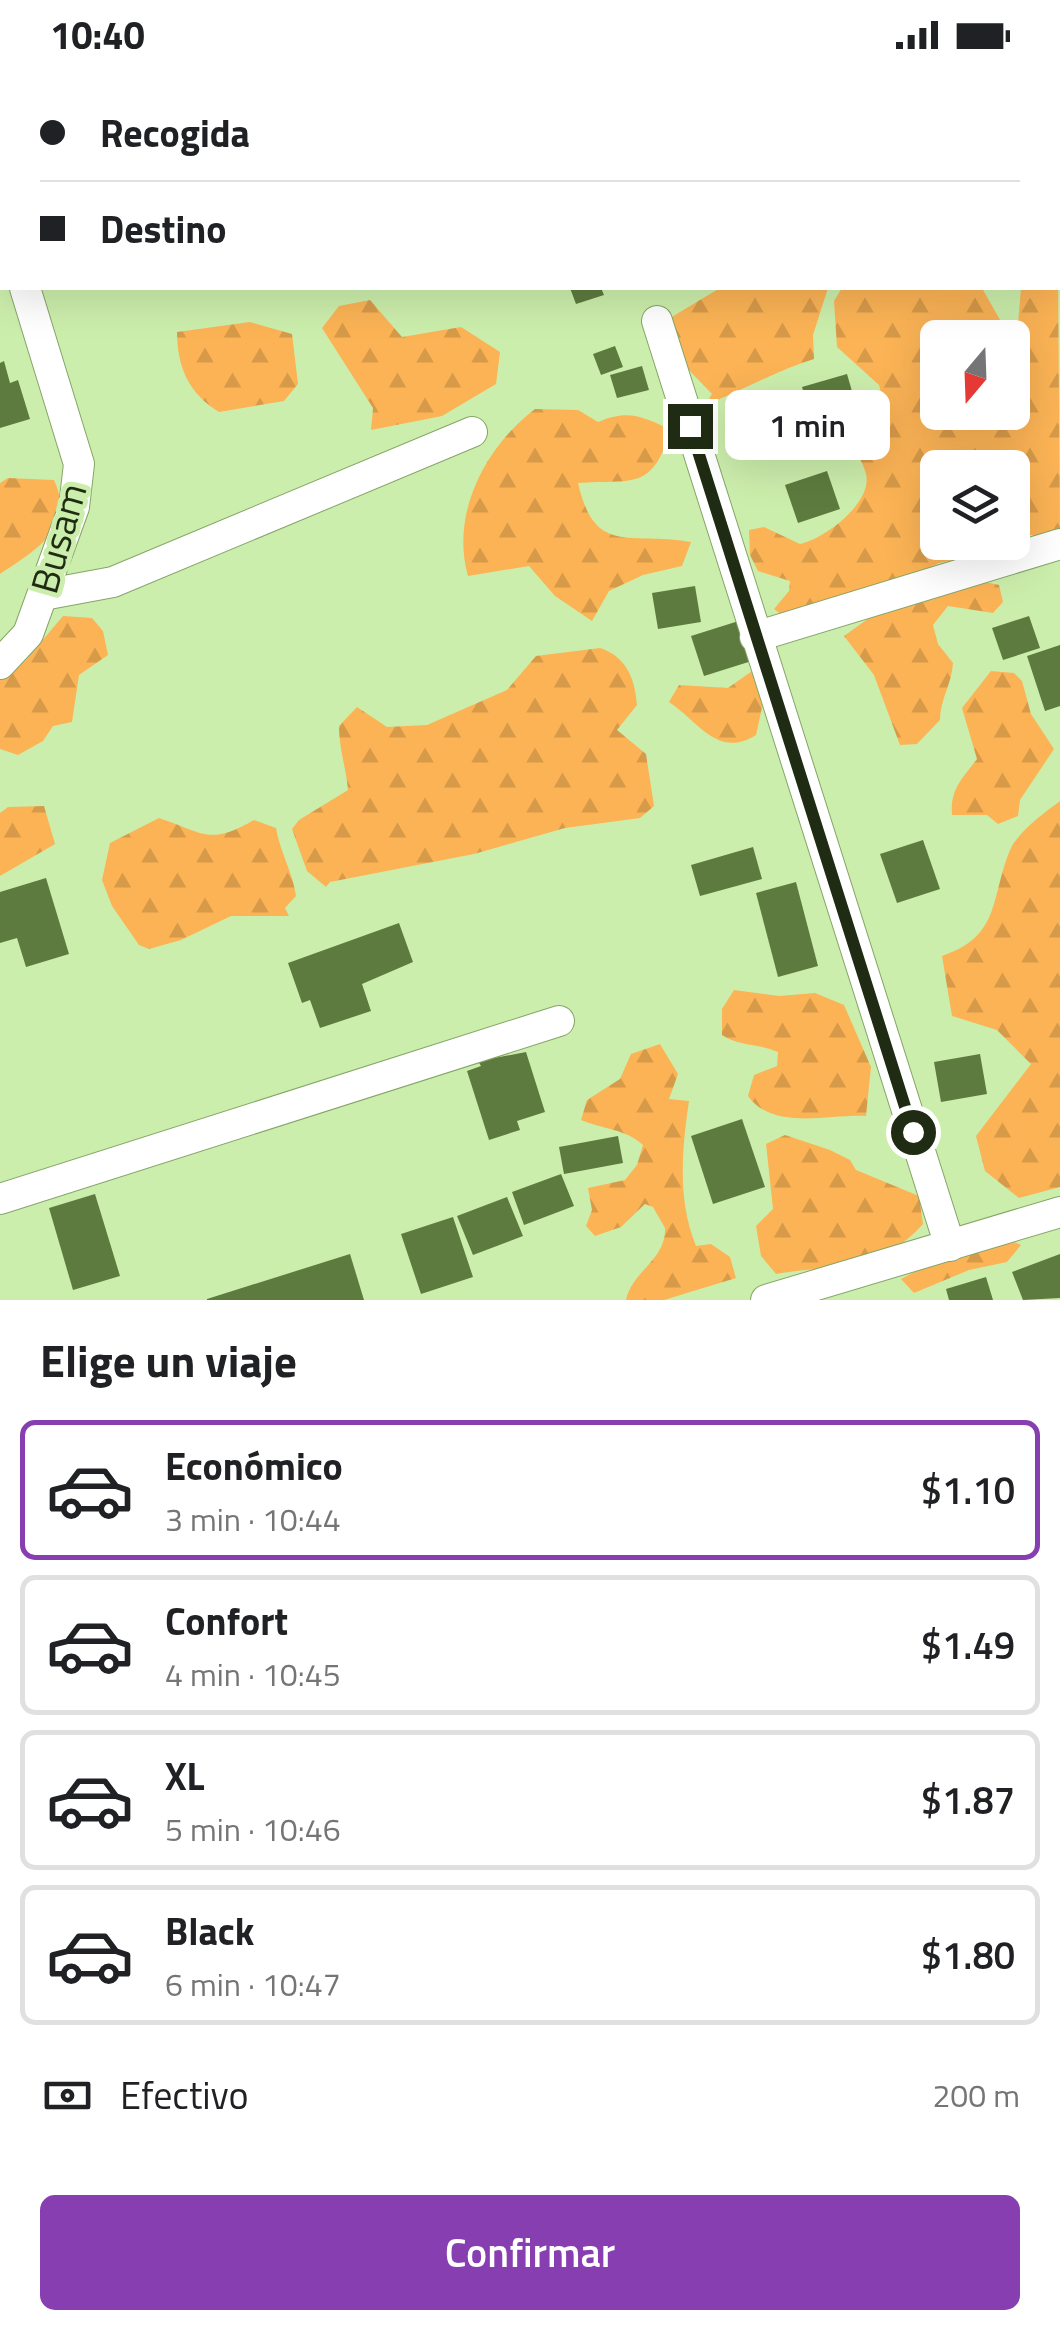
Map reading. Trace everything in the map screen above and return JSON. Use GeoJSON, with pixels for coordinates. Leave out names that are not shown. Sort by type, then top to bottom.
{"type":"FeatureCollection","features":[{"type":"Feature","properties":{"kind":"street","name":"Busam"},"geometry":{"type":"LineString","coordinates":[[0,664],[28,634],[74,507],[80,464],[27,290]]}},
{"type":"Feature","properties":{"kind":"street"},"geometry":{"type":"LineString","coordinates":[[657,321],[950,1246]]}},
{"type":"Feature","properties":{"kind":"street"},"geometry":{"type":"LineString","coordinates":[[43,594],[113,582],[472,432]]}},
{"type":"Feature","properties":{"kind":"street"},"geometry":{"type":"LineString","coordinates":[[755,637],[1060,544]]}},
{"type":"Feature","properties":{"kind":"street"},"geometry":{"type":"LineString","coordinates":[[0,1199],[559,1021]]}},
{"type":"Feature","properties":{"kind":"street"},"geometry":{"type":"LineString","coordinates":[[766,1300],[1060,1212]]}},
{"type":"Feature","properties":{"kind":"green space"},"geometry":{"type":"Polygon","coordinates":[[[717,290],[827,290],[813,335],[814,359],[705,405],[712,394],[684,365],[670,318],[717,290]]]}},
{"type":"Feature","properties":{"kind":"green space"},"geometry":{"type":"Polygon","coordinates":[[[841,290],[983,290],[1000,320],[920,320],[920,430],[1030,430],[1030,320],[1018,320],[1021,290],[1058,290],[1060,532],[1040,537],[1030,535],[1030,450],[920,450],[920,560],[954,560],[939,563],[895,585],[782,615],[774,609],[789,591],[790,581],[758,571],[750,555],[749,530],[764,527],[800,544],[845,518],[855,508],[866,485],[866,474],[855,448],[857,430],[877,420],[885,407],[879,385],[837,347],[834,301],[841,290]]]}},
{"type":"Feature","properties":{"kind":"green space"},"geometry":{"type":"Polygon","coordinates":[[[370,300],[402,337],[461,327],[500,352],[496,384],[442,416],[371,430],[373,408],[322,328],[339,306],[370,300]]]}},
{"type":"Feature","properties":{"kind":"green space"},"geometry":{"type":"Polygon","coordinates":[[[250,322],[292,334],[298,384],[284,401],[219,412],[200,397],[187,378],[179,357],[177,332],[250,322]]]}},
{"type":"Feature","properties":{"kind":"green space"},"geometry":{"type":"Polygon","coordinates":[[[535,409],[578,410],[598,422],[635,416],[671,430],[664,450],[648,473],[627,481],[578,483],[594,522],[605,531],[632,538],[691,542],[682,566],[643,575],[609,591],[592,621],[555,596],[529,566],[468,576],[464,529],[476,483],[501,442],[535,409]]]}},
{"type":"Feature","properties":{"kind":"green space"},"geometry":{"type":"Polygon","coordinates":[[[8,478],[54,480],[60,512],[55,526],[37,548],[0,574],[0,483],[8,478]]]}},
{"type":"Feature","properties":{"kind":"green space"},"geometry":{"type":"Polygon","coordinates":[[[981,581],[999,585],[1003,602],[993,613],[948,606],[933,625],[938,644],[953,663],[940,720],[917,744],[900,745],[874,675],[844,636],[876,613],[981,581]]]}},
{"type":"Feature","properties":{"kind":"green space"},"geometry":{"type":"Polygon","coordinates":[[[63,616],[92,618],[103,631],[108,655],[79,675],[72,722],[53,726],[43,741],[18,755],[0,749],[0,680],[25,661],[63,616]]]}},
{"type":"Feature","properties":{"kind":"green space"},"geometry":{"type":"Polygon","coordinates":[[[600,648],[623,663],[634,686],[637,705],[617,730],[646,754],[654,806],[640,818],[565,828],[474,854],[330,882],[326,887],[307,871],[292,829],[299,820],[348,790],[339,726],[357,707],[387,727],[427,725],[507,690],[536,656],[600,648]]]}},
{"type":"Feature","properties":{"kind":"green space"},"geometry":{"type":"Polygon","coordinates":[[[755,669],[763,703],[756,735],[743,741],[731,743],[710,735],[669,702],[679,685],[728,688],[755,669]]]}},
{"type":"Feature","properties":{"kind":"green space"},"geometry":{"type":"Polygon","coordinates":[[[991,671],[1014,673],[1022,681],[1031,714],[1054,749],[1020,800],[1018,816],[998,824],[987,815],[952,815],[955,791],[977,759],[962,708],[991,671]]]}},
{"type":"Feature","properties":{"kind":"green space"},"geometry":{"type":"Polygon","coordinates":[[[1060,801],[1060,1187],[1019,1198],[985,1171],[976,1136],[1031,1064],[997,1030],[952,1016],[942,956],[961,948],[984,927],[1014,843],[1060,801]]]}},
{"type":"Feature","properties":{"kind":"green space"},"geometry":{"type":"Polygon","coordinates":[[[44,806],[55,844],[0,876],[0,813],[8,807],[44,806]]]}},
{"type":"Feature","properties":{"kind":"green space"},"geometry":{"type":"Polygon","coordinates":[[[159,818],[216,835],[254,820],[276,828],[296,896],[285,908],[289,916],[231,916],[181,940],[149,949],[139,945],[112,906],[102,880],[110,843],[159,818]]]}},
{"type":"Feature","properties":{"kind":"green space"},"geometry":{"type":"Polygon","coordinates":[[[734,990],[779,996],[815,993],[844,1005],[871,1067],[866,1116],[786,1117],[759,1107],[748,1096],[754,1075],[777,1066],[778,1052],[722,1035],[722,1009],[734,990]]]}},
{"type":"Feature","properties":{"kind":"green space"},"geometry":{"type":"Polygon","coordinates":[[[660,1044],[678,1074],[669,1099],[689,1101],[683,1174],[690,1229],[696,1246],[711,1244],[730,1257],[736,1278],[664,1300],[626,1300],[635,1281],[660,1249],[665,1228],[653,1207],[645,1204],[621,1227],[595,1236],[586,1226],[592,1210],[588,1188],[625,1180],[637,1165],[643,1145],[621,1132],[581,1120],[587,1100],[620,1079],[631,1054],[660,1044]]]}},
{"type":"Feature","properties":{"kind":"green space"},"geometry":{"type":"Polygon","coordinates":[[[785,1135],[830,1150],[850,1160],[856,1170],[919,1196],[923,1224],[907,1240],[873,1258],[776,1274],[761,1256],[756,1226],[773,1209],[766,1144],[785,1135]]]}},
{"type":"Feature","properties":{"kind":"green space"},"geometry":{"type":"Polygon","coordinates":[[[1012,1241],[1021,1245],[1007,1262],[969,1270],[914,1293],[901,1279],[929,1264],[1012,1241]]]}},
{"type":"Feature","properties":{"kind":"building"},"geometry":{"type":"Polygon","coordinates":[[[571,290],[602,290],[604,295],[576,304],[571,290]]]}},
{"type":"Feature","properties":{"kind":"building"},"geometry":{"type":"Polygon","coordinates":[[[615,346],[623,367],[601,375],[593,354],[615,346]]]}},
{"type":"Feature","properties":{"kind":"building"},"geometry":{"type":"Polygon","coordinates":[[[4,361],[10,383],[18,380],[30,419],[0,428],[0,363],[4,361]]]}},
{"type":"Feature","properties":{"kind":"building"},"geometry":{"type":"Polygon","coordinates":[[[642,366],[649,390],[617,398],[610,375],[642,366]]]}},
{"type":"Feature","properties":{"kind":"building"},"geometry":{"type":"Polygon","coordinates":[[[847,374],[858,412],[814,425],[802,387],[847,374]]]}},
{"type":"Feature","properties":{"kind":"building"},"geometry":{"type":"Polygon","coordinates":[[[768,398],[773,412],[750,420],[745,406],[768,398]]]}},
{"type":"Feature","properties":{"kind":"building"},"geometry":{"type":"Polygon","coordinates":[[[799,406],[812,449],[782,458],[769,415],[799,406]]]}},
{"type":"Feature","properties":{"kind":"building"},"geometry":{"type":"Polygon","coordinates":[[[827,471],[840,509],[798,523],[785,485],[827,471]]]}},
{"type":"Feature","properties":{"kind":"building"},"geometry":{"type":"Polygon","coordinates":[[[695,586],[701,622],[658,629],[652,593],[695,586]]]}},
{"type":"Feature","properties":{"kind":"building"},"geometry":{"type":"Polygon","coordinates":[[[1029,616],[1040,648],[1003,660],[992,628],[1029,616]]]}},
{"type":"Feature","properties":{"kind":"building"},"geometry":{"type":"Polygon","coordinates":[[[745,619],[758,659],[704,676],[691,636],[745,619]]]}},
{"type":"Feature","properties":{"kind":"building"},"geometry":{"type":"Polygon","coordinates":[[[1060,645],[1060,706],[1045,711],[1027,656],[1060,645]]]}},
{"type":"Feature","properties":{"kind":"building"},"geometry":{"type":"Polygon","coordinates":[[[923,840],[940,889],[897,903],[880,854],[923,840]]]}},
{"type":"Feature","properties":{"kind":"building"},"geometry":{"type":"Polygon","coordinates":[[[753,847],[762,879],[700,896],[691,865],[753,847]]]}},
{"type":"Feature","properties":{"kind":"building"},"geometry":{"type":"Polygon","coordinates":[[[46,878],[69,954],[26,967],[17,938],[0,943],[0,892],[46,878]]]}},
{"type":"Feature","properties":{"kind":"building"},"geometry":{"type":"Polygon","coordinates":[[[796,882],[818,966],[778,977],[756,893],[796,882]]]}},
{"type":"Feature","properties":{"kind":"building"},"geometry":{"type":"Polygon","coordinates":[[[399,923],[413,962],[362,984],[371,1011],[320,1028],[310,1000],[302,1003],[288,963],[399,923]]]}},
{"type":"Feature","properties":{"kind":"building"},"geometry":{"type":"Polygon","coordinates":[[[526,1052],[545,1112],[517,1121],[520,1130],[489,1140],[467,1071],[481,1066],[478,1061],[526,1052]]]}},
{"type":"Feature","properties":{"kind":"building"},"geometry":{"type":"Polygon","coordinates":[[[980,1054],[987,1094],[941,1102],[934,1062],[980,1054]]]}},
{"type":"Feature","properties":{"kind":"building"},"geometry":{"type":"Polygon","coordinates":[[[742,1119],[765,1187],[713,1204],[691,1136],[742,1119]]]}},
{"type":"Feature","properties":{"kind":"building"},"geometry":{"type":"Polygon","coordinates":[[[618,1136],[623,1163],[564,1174],[559,1147],[618,1136]]]}},
{"type":"Feature","properties":{"kind":"building"},"geometry":{"type":"Polygon","coordinates":[[[561,1174],[574,1206],[524,1225],[512,1192],[561,1174]]]}},
{"type":"Feature","properties":{"kind":"building"},"geometry":{"type":"Polygon","coordinates":[[[95,1194],[120,1276],[73,1290],[49,1208],[95,1194]]]}},
{"type":"Feature","properties":{"kind":"building"},"geometry":{"type":"Polygon","coordinates":[[[507,1197],[523,1236],[473,1255],[457,1216],[507,1197]]]}},
{"type":"Feature","properties":{"kind":"building"},"geometry":{"type":"Polygon","coordinates":[[[453,1217],[473,1277],[421,1294],[401,1234],[453,1217]]]}},
{"type":"Feature","properties":{"kind":"building"},"geometry":{"type":"Polygon","coordinates":[[[350,1254],[364,1300],[207,1300],[207,1299],[350,1254]]]}},
{"type":"Feature","properties":{"kind":"building"},"geometry":{"type":"Polygon","coordinates":[[[1060,1254],[1060,1298],[1023,1300],[1012,1272],[1060,1254]]]}},
{"type":"Feature","properties":{"kind":"building"},"geometry":{"type":"Polygon","coordinates":[[[986,1277],[993,1300],[949,1300],[946,1289],[986,1277]]]}},
{"type":"Feature","properties":{"kind":"route"},"geometry":{"type":"LineString","coordinates":[[690,426],[913,1132]]}}]}
